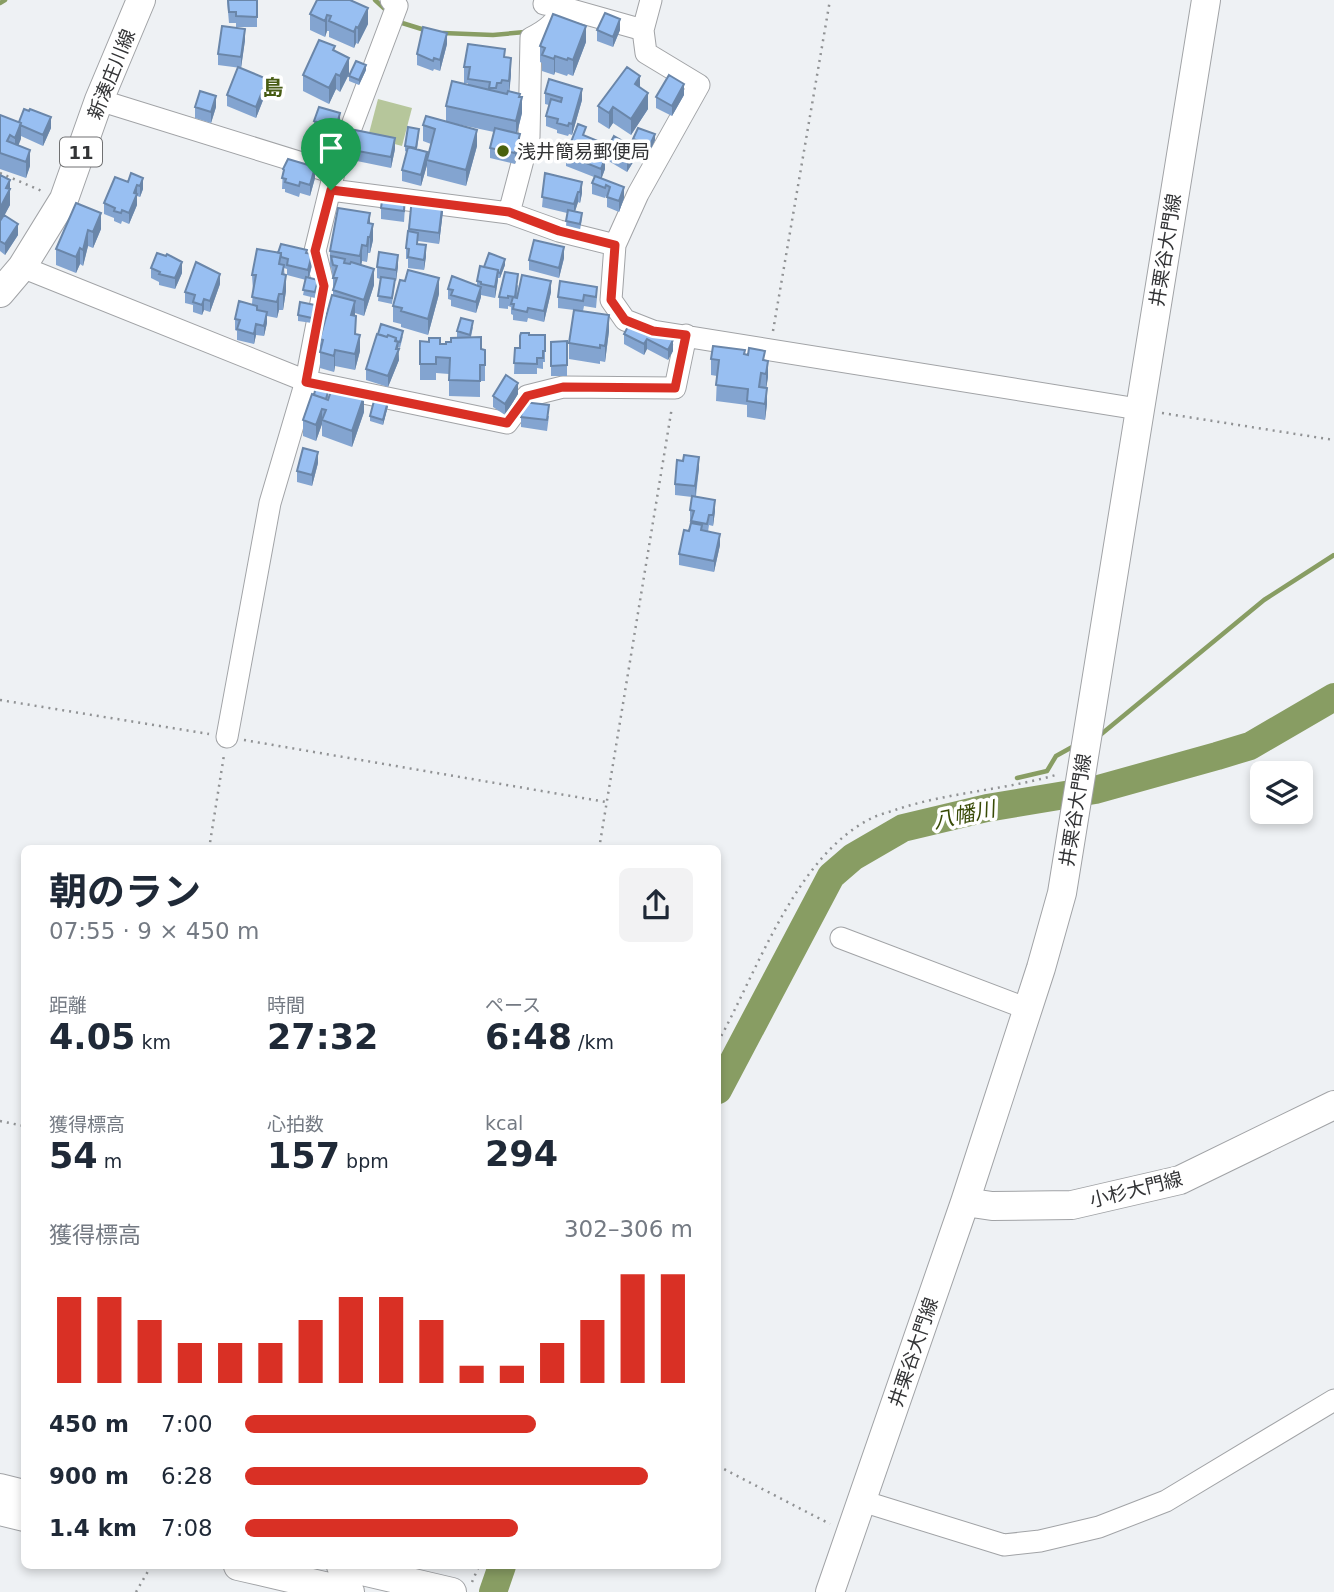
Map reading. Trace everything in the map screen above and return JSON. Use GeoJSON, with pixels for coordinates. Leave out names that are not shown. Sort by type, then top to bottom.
{"type":"FeatureCollection","features":[{"type":"Feature","properties":{"kind":"main road","name":"新湊庄川線"},"geometry":{"type":"LineString","coordinates":[[0,293],[22,267],[64,199],[99,100],[141,0]]}},
{"type":"Feature","properties":{"kind":"main road","name":"井栗谷大門線"},"geometry":{"type":"LineString","coordinates":[[830,1592],[965,1202],[1028,1009],[1062,893],[1206,0]]}},
{"type":"Feature","properties":{"kind":"main road","name":"小杉大門線"},"geometry":{"type":"LineString","coordinates":[[965,1202],[992,1206],[1072,1205],[1180,1180],[1334,1105]]}},
{"type":"Feature","properties":{"kind":"main road"},"geometry":{"type":"LineString","coordinates":[[0,1488],[21,1493]]}},
{"type":"Feature","properties":{"kind":"main road"},"geometry":{"type":"LineString","coordinates":[[0,1511],[21,1516]]}},
{"type":"Feature","properties":{"kind":"main road"},"geometry":{"type":"LineString","coordinates":[[251,1569],[350,1592]]}},
{"type":"Feature","properties":{"kind":"main road"},"geometry":{"type":"LineString","coordinates":[[357,1569],[461,1588]]}},
{"type":"Feature","properties":{"kind":"street"},"geometry":{"type":"LineString","coordinates":[[227,737],[271,503],[306,382],[324,286],[315,251],[333,181],[397,6],[391,0]]}},
{"type":"Feature","properties":{"kind":"street"},"geometry":{"type":"LineString","coordinates":[[651,0],[643,30],[646,53],[699,85],[638,194],[615,245],[611,300],[625,320],[653,331],[1138,409]]}},
{"type":"Feature","properties":{"kind":"street"},"geometry":{"type":"LineString","coordinates":[[509,212],[529,137],[531,38],[543,32],[560,15],[553,6],[643,30]]}},
{"type":"Feature","properties":{"kind":"street"},"geometry":{"type":"LineString","coordinates":[[99,100],[333,181],[509,212],[559,231],[615,245]]}},
{"type":"Feature","properties":{"kind":"street"},"geometry":{"type":"LineString","coordinates":[[22,267],[306,382],[507,423],[527,396],[563,387],[675,388],[686,335]]}},
{"type":"Feature","properties":{"kind":"street"},"geometry":{"type":"LineString","coordinates":[[841,938],[1028,1009]]}},
{"type":"Feature","properties":{"kind":"street"},"geometry":{"type":"LineString","coordinates":[[862,1502],[1004,1545],[1040,1541],[1099,1527],[1166,1502],[1334,1400]]}},
{"type":"Feature","properties":{"kind":"path"},"geometry":{"type":"LineString","coordinates":[[769,348],[830,0]]}},
{"type":"Feature","properties":{"kind":"path"},"geometry":{"type":"LineString","coordinates":[[0,173],[64,199]]}},
{"type":"Feature","properties":{"kind":"path"},"geometry":{"type":"LineString","coordinates":[[600,845],[675,388]]}},
{"type":"Feature","properties":{"kind":"path"},"geometry":{"type":"LineString","coordinates":[[1138,409],[1334,440]]}},
{"type":"Feature","properties":{"kind":"path"},"geometry":{"type":"LineString","coordinates":[[0,700],[606,802]]}},
{"type":"Feature","properties":{"kind":"path"},"geometry":{"type":"LineString","coordinates":[[210,845],[227,737]]}},
{"type":"Feature","properties":{"kind":"path"},"geometry":{"type":"LineString","coordinates":[[721,1036],[782,914],[821,860],[857,828],[873,817],[918,803],[1037,781],[1082,767]]}},
{"type":"Feature","properties":{"kind":"path"},"geometry":{"type":"LineString","coordinates":[[0,1121],[21,1125]]}},
{"type":"Feature","properties":{"kind":"path"},"geometry":{"type":"LineString","coordinates":[[721,1468],[850,1534]]}},
{"type":"Feature","properties":{"kind":"path"},"geometry":{"type":"LineString","coordinates":[[136,1592],[149,1569]]}},
{"type":"Feature","properties":{"kind":"path"},"geometry":{"type":"LineString","coordinates":[[461,1588],[477,1569]]}},
{"type":"Feature","properties":{"kind":"green space"},"geometry":{"type":"Polygon","coordinates":[[[378,99],[412,108],[402,146],[368,137],[378,99]]]}},
{"type":"Feature","properties":{"kind":"building"},"geometry":{"type":"Polygon","coordinates":[[[228,0],[257,0],[257,17],[236,16],[236,12],[229,12],[228,0]]]}},
{"type":"Feature","properties":{"kind":"building"},"geometry":{"type":"Polygon","coordinates":[[[317,0],[350,0],[368,8],[354,32],[329,21],[331,16],[327,15],[325,21],[310,14],[317,0]]]}},
{"type":"Feature","properties":{"kind":"building"},"geometry":{"type":"Polygon","coordinates":[[[605,13],[620,19],[613,37],[597,30],[605,13]]]}},
{"type":"Feature","properties":{"kind":"building"},"geometry":{"type":"Polygon","coordinates":[[[553,14],[586,26],[573,60],[542,55],[545,48],[540,46],[553,14]]]}},
{"type":"Feature","properties":{"kind":"building"},"geometry":{"type":"Polygon","coordinates":[[[222,26],[245,29],[241,57],[218,54],[222,26]]]}},
{"type":"Feature","properties":{"kind":"building"},"geometry":{"type":"Polygon","coordinates":[[[423,27],[447,33],[440,60],[434,58],[433,61],[417,54],[423,27]]]}},
{"type":"Feature","properties":{"kind":"building"},"geometry":{"type":"Polygon","coordinates":[[[319,40],[335,46],[333,50],[349,58],[340,76],[336,74],[329,88],[303,75],[319,40]]]}},
{"type":"Feature","properties":{"kind":"building"},"geometry":{"type":"Polygon","coordinates":[[[468,44],[505,49],[504,57],[511,58],[509,81],[502,80],[497,83],[496,88],[489,88],[490,82],[468,79],[470,67],[464,67],[468,44]]]}},
{"type":"Feature","properties":{"kind":"building"},"geometry":{"type":"Polygon","coordinates":[[[356,61],[366,65],[359,80],[349,76],[356,61]]]}},
{"type":"Feature","properties":{"kind":"building"},"geometry":{"type":"Polygon","coordinates":[[[238,67],[267,79],[256,107],[227,95],[238,67]]]}},
{"type":"Feature","properties":{"kind":"building"},"geometry":{"type":"Polygon","coordinates":[[[627,67],[640,76],[635,84],[648,93],[631,119],[613,107],[609,113],[598,106],[627,67]]]}},
{"type":"Feature","properties":{"kind":"building"},"geometry":{"type":"Polygon","coordinates":[[[669,75],[684,84],[672,106],[656,97],[669,75]]]}},
{"type":"Feature","properties":{"kind":"building"},"geometry":{"type":"Polygon","coordinates":[[[549,79],[582,89],[572,124],[569,123],[568,126],[557,123],[558,119],[546,116],[551,99],[561,102],[562,98],[545,93],[549,79]]]}},
{"type":"Feature","properties":{"kind":"building"},"geometry":{"type":"Polygon","coordinates":[[[452,81],[507,94],[508,91],[520,94],[519,97],[522,97],[516,121],[446,106],[452,81]]]}},
{"type":"Feature","properties":{"kind":"building"},"geometry":{"type":"Polygon","coordinates":[[[200,91],[216,96],[211,112],[195,107],[200,91]]]}},
{"type":"Feature","properties":{"kind":"building"},"geometry":{"type":"Polygon","coordinates":[[[319,107],[340,113],[336,128],[314,121],[319,107]]]}},
{"type":"Feature","properties":{"kind":"building"},"geometry":{"type":"Polygon","coordinates":[[[24,109],[51,117],[43,135],[20,125],[24,109]]]}},
{"type":"Feature","properties":{"kind":"building"},"geometry":{"type":"Polygon","coordinates":[[[0,115],[21,123],[15,138],[10,135],[7,141],[30,150],[26,162],[0,153],[0,115]]]}},
{"type":"Feature","properties":{"kind":"building"},"geometry":{"type":"Polygon","coordinates":[[[426,116],[477,130],[466,170],[427,160],[435,129],[423,125],[426,116]]]}},
{"type":"Feature","properties":{"kind":"building"},"geometry":{"type":"Polygon","coordinates":[[[578,124],[586,127],[583,135],[600,142],[601,156],[605,158],[601,169],[566,155],[578,124]]]}},
{"type":"Feature","properties":{"kind":"building"},"geometry":{"type":"Polygon","coordinates":[[[408,127],[419,129],[416,148],[405,146],[408,127]]]}},
{"type":"Feature","properties":{"kind":"building"},"geometry":{"type":"Polygon","coordinates":[[[495,128],[520,134],[515,153],[490,148],[495,128]]]}},
{"type":"Feature","properties":{"kind":"building"},"geometry":{"type":"Polygon","coordinates":[[[638,128],[655,134],[650,145],[633,139],[638,128]]]}},
{"type":"Feature","properties":{"kind":"building"},"geometry":{"type":"Polygon","coordinates":[[[355,130],[395,138],[391,157],[352,150],[355,130]]]}},
{"type":"Feature","properties":{"kind":"building"},"geometry":{"type":"Polygon","coordinates":[[[614,136],[635,148],[627,161],[607,149],[614,136]]]}},
{"type":"Feature","properties":{"kind":"building"},"geometry":{"type":"Polygon","coordinates":[[[408,147],[427,152],[421,175],[402,170],[408,147]]]}},
{"type":"Feature","properties":{"kind":"building"},"geometry":{"type":"Polygon","coordinates":[[[288,159],[315,167],[310,185],[300,182],[299,186],[285,182],[286,179],[282,178],[283,169],[288,159]]]}},
{"type":"Feature","properties":{"kind":"building"},"geometry":{"type":"Polygon","coordinates":[[[131,173],[143,178],[140,186],[137,185],[134,193],[137,194],[129,213],[114,211],[115,208],[104,203],[115,177],[128,182],[131,173]]]}},
{"type":"Feature","properties":{"kind":"building"},"geometry":{"type":"Polygon","coordinates":[[[545,173],[582,182],[574,204],[542,197],[545,173]]]}},
{"type":"Feature","properties":{"kind":"building"},"geometry":{"type":"Polygon","coordinates":[[[0,175],[10,180],[6,188],[10,189],[0,208],[0,175]]]}},
{"type":"Feature","properties":{"kind":"building"},"geometry":{"type":"Polygon","coordinates":[[[595,176],[624,187],[619,201],[607,197],[610,187],[592,183],[595,176]]]}},
{"type":"Feature","properties":{"kind":"building"},"geometry":{"type":"Polygon","coordinates":[[[383,193],[405,196],[404,211],[381,208],[383,193]]]}},
{"type":"Feature","properties":{"kind":"building"},"geometry":{"type":"Polygon","coordinates":[[[412,197],[443,200],[439,233],[409,229],[412,197]]]}},
{"type":"Feature","properties":{"kind":"building"},"geometry":{"type":"Polygon","coordinates":[[[76,203],[101,213],[93,232],[88,230],[83,250],[80,248],[76,257],[56,249],[76,203]]]}},
{"type":"Feature","properties":{"kind":"building"},"geometry":{"type":"Polygon","coordinates":[[[338,208],[370,213],[368,223],[373,224],[370,237],[367,246],[362,245],[360,256],[330,251],[338,208]]]}},
{"type":"Feature","properties":{"kind":"building"},"geometry":{"type":"Polygon","coordinates":[[[568,210],[582,213],[580,224],[566,221],[568,210]]]}},
{"type":"Feature","properties":{"kind":"building"},"geometry":{"type":"Polygon","coordinates":[[[4,215],[18,224],[5,244],[0,241],[0,221],[4,215]]]}},
{"type":"Feature","properties":{"kind":"building"},"geometry":{"type":"Polygon","coordinates":[[[408,231],[418,233],[417,244],[426,245],[424,260],[408,257],[408,231]]]}},
{"type":"Feature","properties":{"kind":"building"},"geometry":{"type":"Polygon","coordinates":[[[534,240],[564,247],[559,268],[529,260],[534,240]]]}},
{"type":"Feature","properties":{"kind":"building"},"geometry":{"type":"Polygon","coordinates":[[[281,244],[307,250],[306,253],[312,254],[308,270],[287,265],[288,259],[278,253],[281,244]]]}},
{"type":"Feature","properties":{"kind":"building"},"geometry":{"type":"Polygon","coordinates":[[[257,249],[281,253],[279,264],[284,265],[282,274],[286,275],[283,294],[279,294],[277,302],[252,297],[256,275],[252,275],[257,249]]]}},
{"type":"Feature","properties":{"kind":"building"},"geometry":{"type":"Polygon","coordinates":[[[379,252],[398,255],[396,270],[377,267],[379,252]]]}},
{"type":"Feature","properties":{"kind":"building"},"geometry":{"type":"Polygon","coordinates":[[[157,253],[167,254],[182,262],[175,278],[159,274],[160,272],[151,268],[157,253]]]}},
{"type":"Feature","properties":{"kind":"building"},"geometry":{"type":"Polygon","coordinates":[[[489,253],[505,259],[500,273],[498,270],[484,267],[489,253]]]}},
{"type":"Feature","properties":{"kind":"building"},"geometry":{"type":"Polygon","coordinates":[[[331,256],[345,259],[344,263],[351,262],[374,269],[364,300],[333,290],[337,266],[333,265],[331,256]]]}},
{"type":"Feature","properties":{"kind":"building"},"geometry":{"type":"Polygon","coordinates":[[[196,262],[220,274],[210,301],[204,299],[202,305],[193,302],[195,295],[185,292],[196,262]]]}},
{"type":"Feature","properties":{"kind":"building"},"geometry":{"type":"Polygon","coordinates":[[[480,266],[498,270],[495,287],[477,281],[480,266]]]}},
{"type":"Feature","properties":{"kind":"building"},"geometry":{"type":"Polygon","coordinates":[[[408,270],[439,278],[428,319],[393,306],[400,280],[405,281],[408,270]]]}},
{"type":"Feature","properties":{"kind":"building"},"geometry":{"type":"Polygon","coordinates":[[[505,272],[518,274],[515,297],[499,297],[505,272]]]}},
{"type":"Feature","properties":{"kind":"building"},"geometry":{"type":"Polygon","coordinates":[[[522,275],[551,281],[544,311],[513,309],[514,304],[511,304],[513,297],[517,298],[522,275]]]}},
{"type":"Feature","properties":{"kind":"building"},"geometry":{"type":"Polygon","coordinates":[[[452,276],[481,287],[476,302],[451,295],[453,290],[448,289],[452,276]]]}},
{"type":"Feature","properties":{"kind":"building"},"geometry":{"type":"Polygon","coordinates":[[[306,277],[318,280],[315,292],[303,290],[306,277]]]}},
{"type":"Feature","properties":{"kind":"building"},"geometry":{"type":"Polygon","coordinates":[[[381,277],[395,279],[392,298],[378,296],[381,277]]]}},
{"type":"Feature","properties":{"kind":"building"},"geometry":{"type":"Polygon","coordinates":[[[560,281],[597,287],[596,297],[584,295],[583,301],[558,297],[560,281]]]}},
{"type":"Feature","properties":{"kind":"building"},"geometry":{"type":"Polygon","coordinates":[[[332,295],[355,301],[351,315],[356,316],[355,334],[360,335],[355,354],[335,350],[334,356],[320,352],[323,340],[320,339],[332,295]]]}},
{"type":"Feature","properties":{"kind":"building"},"geometry":{"type":"Polygon","coordinates":[[[239,301],[267,312],[264,326],[256,324],[254,334],[237,329],[240,320],[235,319],[239,301]]]}},
{"type":"Feature","properties":{"kind":"building"},"geometry":{"type":"Polygon","coordinates":[[[300,302],[315,305],[312,318],[298,315],[300,302]]]}},
{"type":"Feature","properties":{"kind":"building"},"geometry":{"type":"Polygon","coordinates":[[[574,310],[609,315],[605,346],[600,345],[600,348],[569,343],[574,310]]]}},
{"type":"Feature","properties":{"kind":"building"},"geometry":{"type":"Polygon","coordinates":[[[461,318],[473,321],[470,335],[457,331],[461,318]]]}},
{"type":"Feature","properties":{"kind":"building"},"geometry":{"type":"Polygon","coordinates":[[[632,319],[673,340],[668,350],[647,339],[644,344],[624,334],[632,319]]]}},
{"type":"Feature","properties":{"kind":"building"},"geometry":{"type":"Polygon","coordinates":[[[381,324],[403,331],[400,342],[388,335],[378,334],[381,324]]]}},
{"type":"Feature","properties":{"kind":"building"},"geometry":{"type":"Polygon","coordinates":[[[521,333],[545,335],[545,351],[543,358],[537,358],[537,364],[514,363],[515,348],[520,348],[521,333]]]}},
{"type":"Feature","properties":{"kind":"building"},"geometry":{"type":"Polygon","coordinates":[[[377,334],[396,338],[395,341],[398,342],[396,349],[399,349],[388,376],[366,369],[377,334]]]}},
{"type":"Feature","properties":{"kind":"building"},"geometry":{"type":"Polygon","coordinates":[[[481,337],[481,349],[485,350],[485,365],[480,365],[480,381],[449,380],[450,358],[436,357],[436,364],[420,364],[420,341],[429,342],[429,338],[440,338],[440,344],[446,344],[451,342],[451,338],[481,337]]]}},
{"type":"Feature","properties":{"kind":"building"},"geometry":{"type":"Polygon","coordinates":[[[567,341],[567,365],[551,366],[551,342],[567,341]]]}},
{"type":"Feature","properties":{"kind":"building"},"geometry":{"type":"Polygon","coordinates":[[[713,346],[745,350],[744,354],[748,355],[749,348],[765,351],[763,360],[768,361],[766,374],[761,373],[759,387],[767,388],[765,404],[747,401],[748,389],[716,385],[719,360],[711,359],[713,346]]]}},
{"type":"Feature","properties":{"kind":"building"},"geometry":{"type":"Polygon","coordinates":[[[506,375],[518,383],[505,404],[493,396],[506,375]]]}},
{"type":"Feature","properties":{"kind":"building"},"geometry":{"type":"Polygon","coordinates":[[[333,385],[364,396],[352,431],[322,420],[326,410],[322,409],[316,425],[303,420],[312,394],[328,400],[333,385]]]}},
{"type":"Feature","properties":{"kind":"building"},"geometry":{"type":"Polygon","coordinates":[[[316,386],[329,388],[326,399],[314,395],[316,386]]]}},
{"type":"Feature","properties":{"kind":"building"},"geometry":{"type":"Polygon","coordinates":[[[375,397],[388,401],[383,420],[370,416],[375,397]]]}},
{"type":"Feature","properties":{"kind":"building"},"geometry":{"type":"Polygon","coordinates":[[[523,402],[549,405],[547,420],[521,417],[523,402]]]}},
{"type":"Feature","properties":{"kind":"building"},"geometry":{"type":"Polygon","coordinates":[[[303,448],[318,452],[312,475],[297,471],[303,448]]]}},
{"type":"Feature","properties":{"kind":"building"},"geometry":{"type":"Polygon","coordinates":[[[684,455],[699,457],[695,486],[675,484],[677,460],[683,461],[684,455]]]}},
{"type":"Feature","properties":{"kind":"building"},"geometry":{"type":"Polygon","coordinates":[[[692,496],[715,500],[713,515],[709,515],[707,524],[691,521],[694,511],[690,510],[692,496]]]}},
{"type":"Feature","properties":{"kind":"building"},"geometry":{"type":"Polygon","coordinates":[[[691,523],[702,525],[701,530],[720,534],[714,561],[679,554],[684,530],[689,531],[691,523]]]}},
{"type":"Feature","properties":{"kind":"waterway"},"geometry":{"type":"LineString","coordinates":[[0,3],[5,0]]}},
{"type":"Feature","properties":{"kind":"waterway"},"geometry":{"type":"LineString","coordinates":[[375,0],[387,11]]}},
{"type":"Feature","properties":{"kind":"waterway"},"geometry":{"type":"LineString","coordinates":[[399,22],[428,31]]}},
{"type":"Feature","properties":{"kind":"waterway"},"geometry":{"type":"LineString","coordinates":[[443,33],[493,35],[525,32]]}},
{"type":"Feature","properties":{"kind":"waterway"},"geometry":{"type":"LineString","coordinates":[[1099,736],[1264,600],[1334,555]]}},
{"type":"Feature","properties":{"kind":"waterway","name":"八幡川"},"geometry":{"type":"LineString","coordinates":[[721,1084],[831,876],[853,857],[903,828],[987,808],[1095,790],[1250,746],[1334,697]]}},
{"type":"Feature","properties":{"kind":"waterway"},"geometry":{"type":"LineString","coordinates":[[1017,778],[1047,771],[1056,756],[1074,746]]}},
{"type":"Feature","properties":{"kind":"waterway","name":"八幡川"},"geometry":{"type":"LineString","coordinates":[[493,1592],[501,1569]]}},
{"type":"Feature","properties":{"kind":"place","name":"浅井簡易郵便局"},"geometry":{"type":"Point","coordinates":[503,151]}},
{"type":"Feature","properties":{"kind":"district","name":"島"},"geometry":{"type":"Point","coordinates":[273,88]}},
{"type":"Feature","properties":{"kind":"route"},"geometry":{"type":"LineString","coordinates":[[331,190],[509,212],[559,231],[615,245],[611,300],[625,320],[653,331],[686,335],[675,388],[563,387],[527,396],[507,423],[306,382],[324,286],[315,251],[331,190]]}}]}
